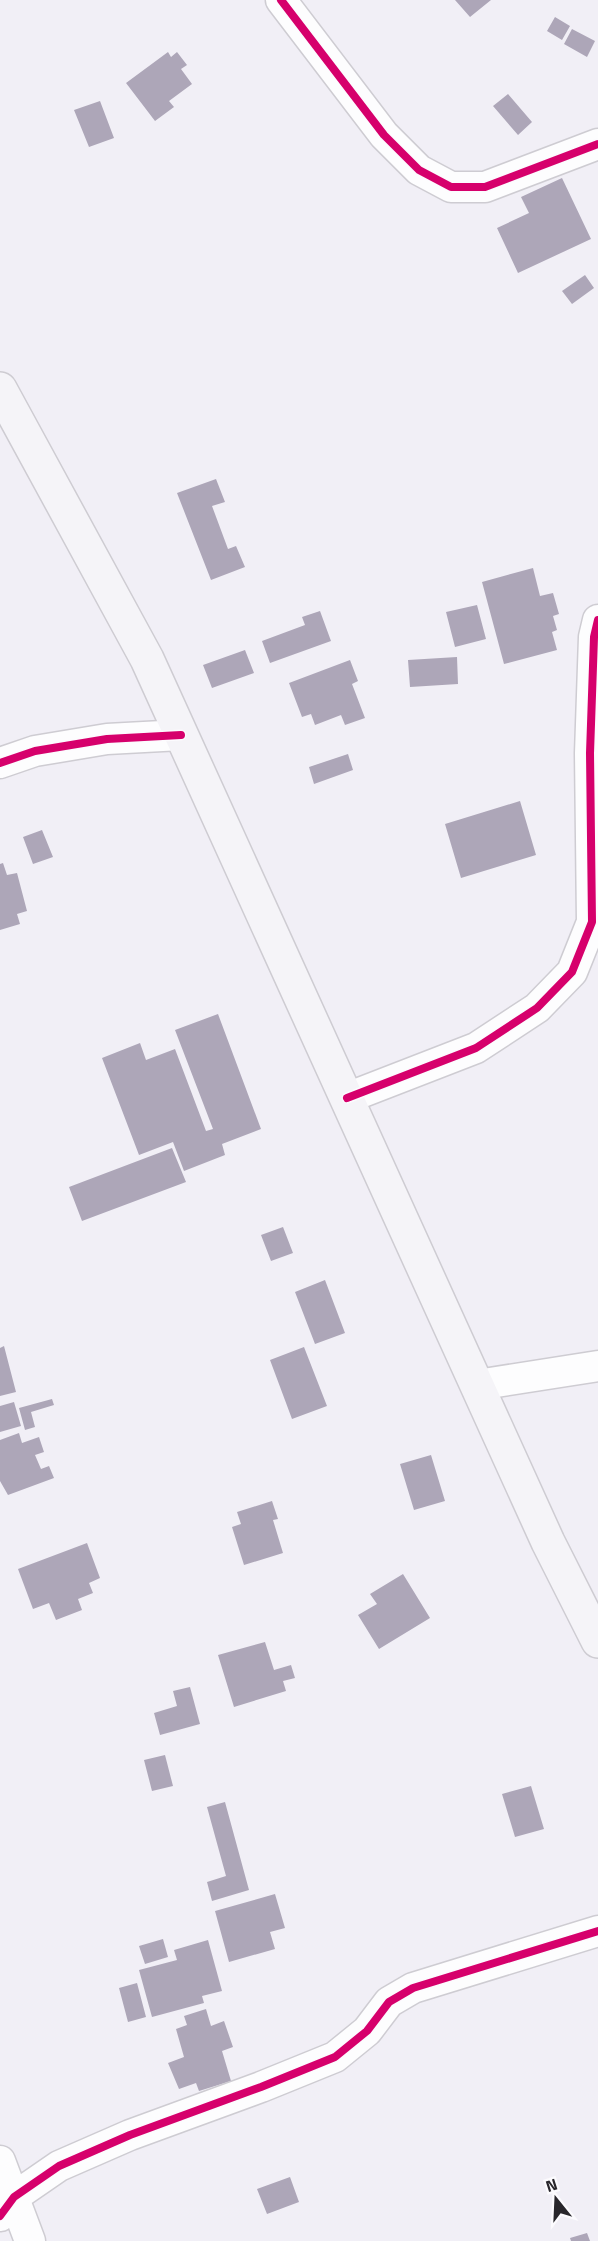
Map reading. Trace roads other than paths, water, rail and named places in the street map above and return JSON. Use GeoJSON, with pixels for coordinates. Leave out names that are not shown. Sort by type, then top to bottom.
{"type":"FeatureCollection","features":[{"type":"Feature","properties":{"kind":"main road"},"geometry":{"type":"LineString","coordinates":[[0,389],[147,659],[548,1542],[598,1641]]}},
{"type":"Feature","properties":{"kind":"street"},"geometry":{"type":"LineString","coordinates":[[281,0],[384,135],[419,170],[451,187],[485,187],[598,144]]}},
{"type":"Feature","properties":{"kind":"street"},"geometry":{"type":"LineString","coordinates":[[347,1098],[476,1048],[537,1008],[572,972],[592,922],[590,753],[594,637],[598,620]]}},
{"type":"Feature","properties":{"kind":"street"},"geometry":{"type":"LineString","coordinates":[[0,763],[35,751],[107,739],[182,735]]}},
{"type":"Feature","properties":{"kind":"street"},"geometry":{"type":"LineString","coordinates":[[477,1385],[598,1366]]}},
{"type":"Feature","properties":{"kind":"street"},"geometry":{"type":"LineString","coordinates":[[7,2206],[59,2166],[130,2135],[335,2057],[367,2031],[390,2002],[413,1988],[598,1931]]}},
{"type":"Feature","properties":{"kind":"street"},"geometry":{"type":"LineString","coordinates":[[0,2161],[7,2206],[30,2241]]}}]}
